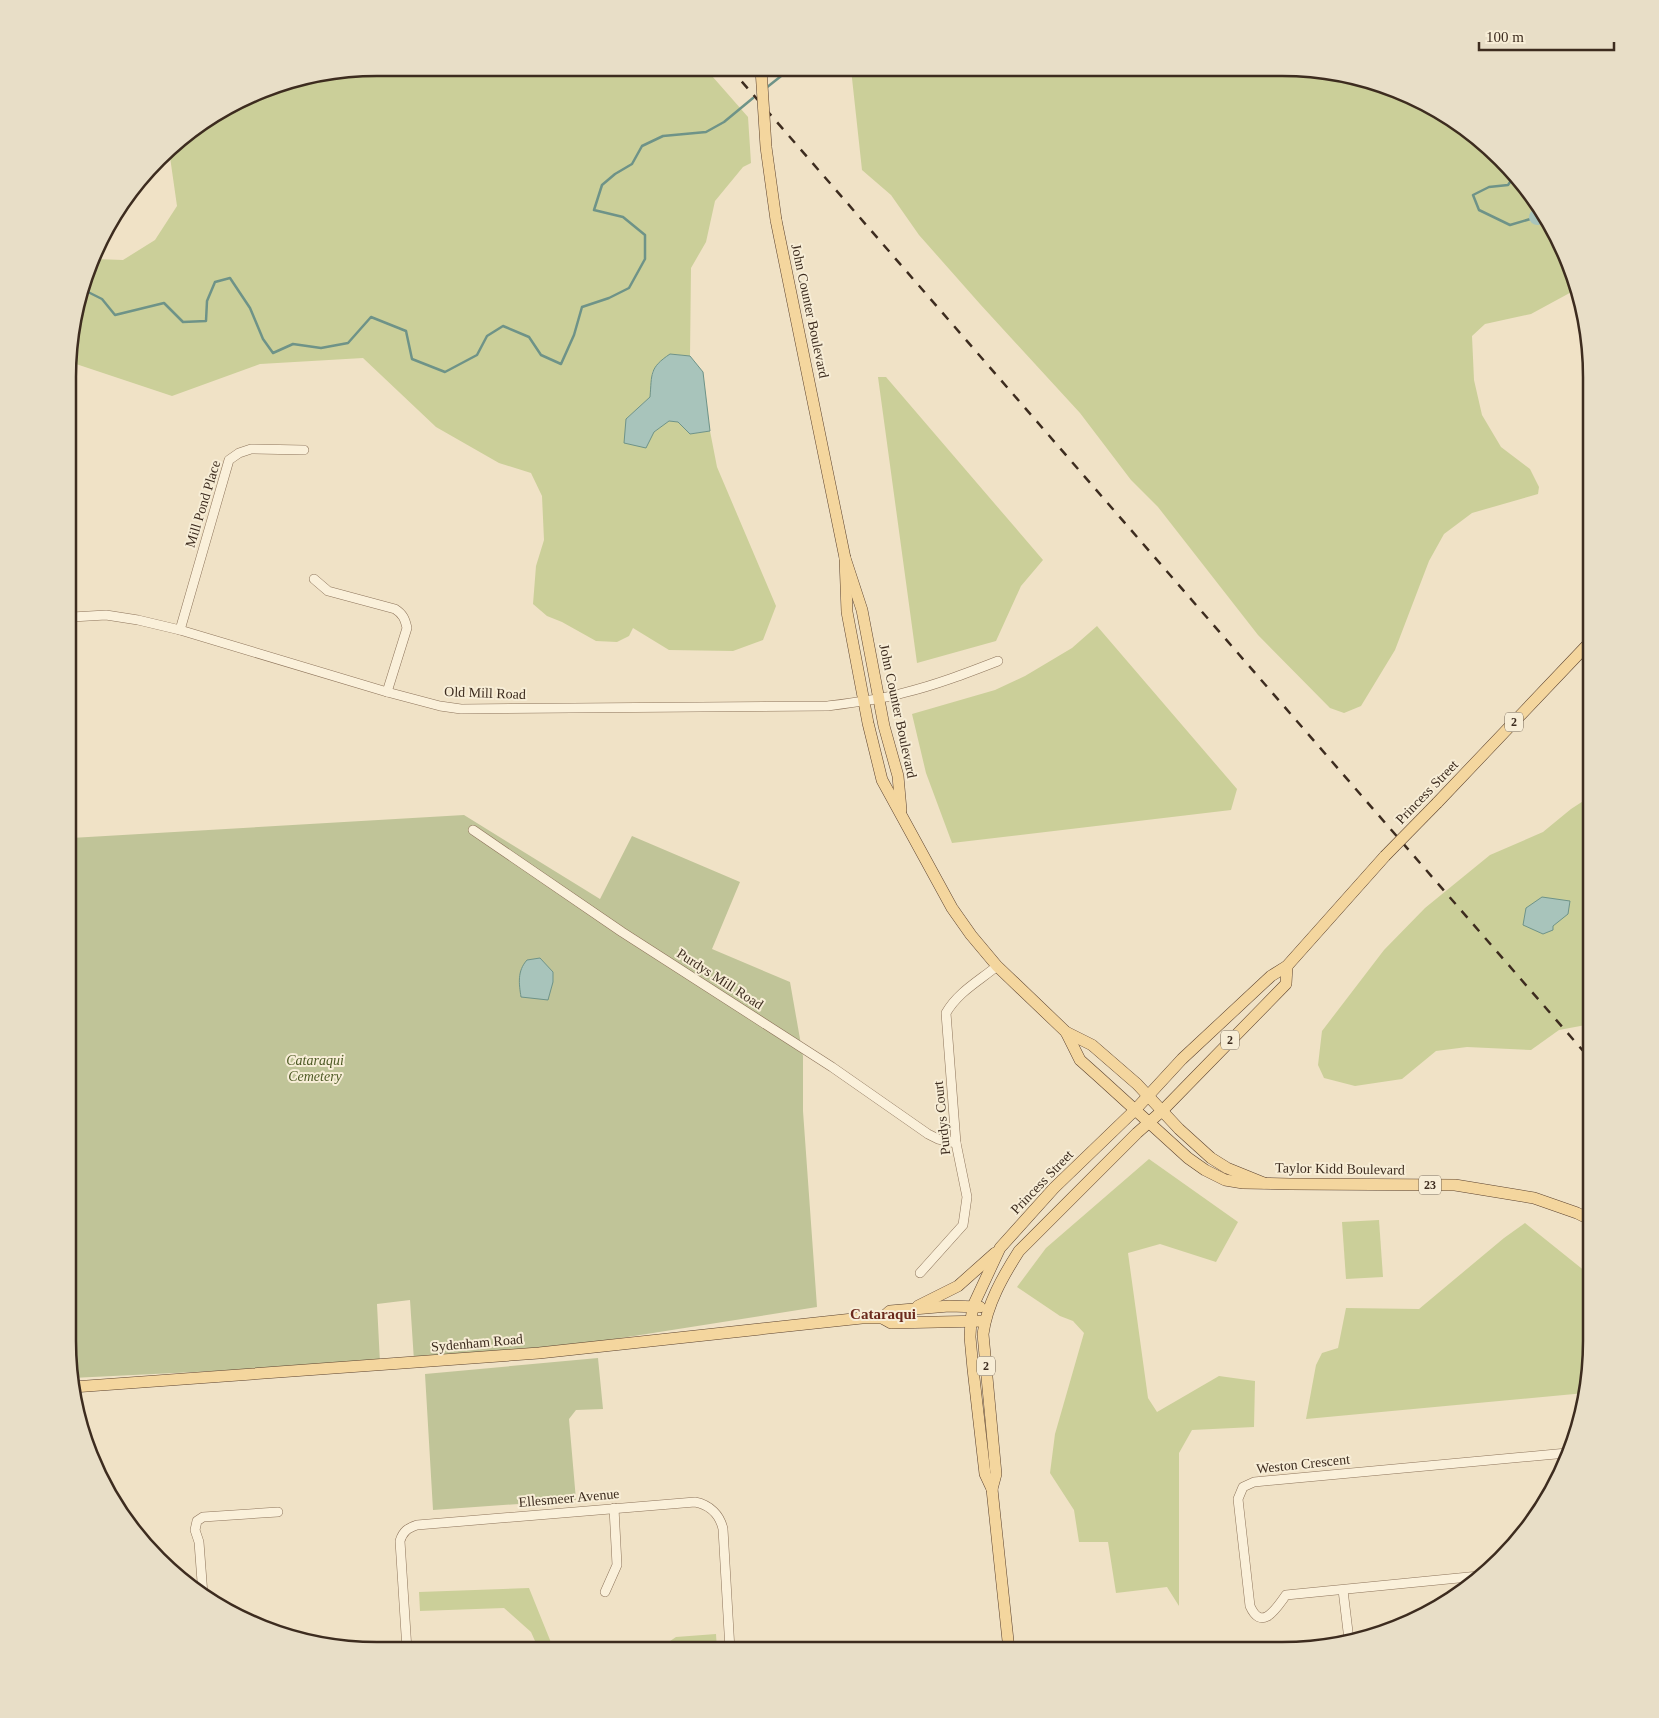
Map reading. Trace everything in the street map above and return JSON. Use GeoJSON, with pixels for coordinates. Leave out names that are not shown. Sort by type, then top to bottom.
{"type":"FeatureCollection","features":[{"type":"Feature","properties":{"kind":"main road","name":"John Counter Boulevard"},"geometry":{"type":"LineString","coordinates":[[761,76],[766,148],[776,220],[845,558],[862,610],[887,737],[898,776],[902,814]]}},
{"type":"Feature","properties":{"kind":"main road","name":"John Counter Boulevard"},"geometry":{"type":"LineString","coordinates":[[845,558],[847,612],[863,701],[882,780],[952,908],[971,936],[997,966],[1066,1032],[1092,1045],[1163,1110]]}},
{"type":"Feature","properties":{"kind":"main road","name":"Princess Street"},"geometry":{"type":"LineString","coordinates":[[1007,1642],[992,1489],[985,1474],[970,1337],[974,1306],[1000,1248],[1054,1188],[1135,1110],[1182,1059],[1271,976],[1287,966],[1385,856],[1583,649]]}},
{"type":"Feature","properties":{"kind":"main road","name":"Princess Street"},"geometry":{"type":"LineString","coordinates":[[992,1489],[996,1474],[983,1334],[989,1308],[1006,1270],[1019,1251],[1136,1133],[1163,1110],[1286,984],[1287,966]]}},
{"type":"Feature","properties":{"kind":"main road","name":"John Counter Boulevard"},"geometry":{"type":"LineString","coordinates":[[1066,1032],[1080,1060],[1135,1110]]}},
{"type":"Feature","properties":{"kind":"main road","name":"Taylor Kidd Boulevard"},"geometry":{"type":"LineString","coordinates":[[1135,1110],[1188,1158],[1214,1175],[1233,1182],[1455,1185],[1534,1198],[1583,1216]]}},
{"type":"Feature","properties":{"kind":"main road","name":"Taylor Kidd Boulevard"},"geometry":{"type":"LineString","coordinates":[[1163,1110],[1211,1158],[1235,1172],[1264,1183]]}},
{"type":"Feature","properties":{"kind":"main road"},"geometry":{"type":"LineString","coordinates":[[913,1309],[958,1286],[1000,1248]]}},
{"type":"Feature","properties":{"kind":"main road","name":"Sydenham Road"},"geometry":{"type":"LineString","coordinates":[[882,1318],[890,1311],[974,1306],[989,1308]]}},
{"type":"Feature","properties":{"kind":"main road","name":"Sydenham Road"},"geometry":{"type":"LineString","coordinates":[[80,1386],[539,1353],[862,1318],[882,1318],[891,1322],[985,1321]]}},
{"type":"Feature","properties":{"kind":"street","name":"Mill Pond Place"},"geometry":{"type":"LineString","coordinates":[[180,630],[229,460],[239,453],[251,449],[304,450]]}},
{"type":"Feature","properties":{"kind":"street"},"geometry":{"type":"LineString","coordinates":[[314,579],[328,590],[395,609],[401,613],[407,628],[387,692]]}},
{"type":"Feature","properties":{"kind":"street","name":"Old Mill Road"},"geometry":{"type":"LineString","coordinates":[[76,617],[113,616],[180,630],[387,692],[440,706],[460,709],[814,706],[863,701],[903,693],[954,678],[998,661]]}},
{"type":"Feature","properties":{"kind":"street","name":"Purdys Mill Road"},"geometry":{"type":"LineString","coordinates":[[474,830],[622,932],[817,1058],[928,1134],[938,1140],[956,1143]]}},
{"type":"Feature","properties":{"kind":"street","name":"Purdys Court"},"geometry":{"type":"LineString","coordinates":[[920,1273],[963,1225],[966,1197],[956,1143],[946,1013],[952,1002],[997,966]]}},
{"type":"Feature","properties":{"kind":"street","name":"Weston Crescent"},"geometry":{"type":"LineString","coordinates":[[1344,1590],[1286,1595],[1269,1616],[1261,1618],[1254,1614],[1250,1606],[1238,1499],[1242,1487],[1254,1482],[1561,1455]]}},
{"type":"Feature","properties":{"kind":"street","name":"Ellesmeer Avenue"},"geometry":{"type":"LineString","coordinates":[[406,1642],[400,1541],[406,1530],[417,1525],[695,1502],[705,1505],[715,1512],[722,1522],[730,1642]]}},
{"type":"Feature","properties":{"kind":"street"},"geometry":{"type":"LineString","coordinates":[[605,1592],[617,1565],[614,1508]]}},
{"type":"Feature","properties":{"kind":"street"},"geometry":{"type":"LineString","coordinates":[[202,1585],[199,1542],[196,1530],[197,1521],[202,1517],[278,1512]]}},
{"type":"Feature","properties":{"kind":"street"},"geometry":{"type":"LineString","coordinates":[[1348,1634],[1344,1590],[1467,1577]]}},
{"type":"Feature","properties":{"kind":"green space"},"geometry":{"type":"Polygon","coordinates":[[[378,76],[712,76],[748,117],[751,163],[743,167],[715,201],[706,242],[691,268],[690,356],[670,354],[652,372],[650,397],[626,419],[654,432],[669,421],[678,422],[690,434],[710,431],[717,467],[776,606],[763,640],[733,651],[669,650],[633,628],[629,636],[617,642],[596,641],[547,616],[533,604],[536,566],[544,540],[542,496],[531,473],[499,463],[436,427],[363,358],[260,364],[172,396],[77,364],[82,319],[92,281],[100,259],[123,260],[155,240],[177,206],[170,159],[210,127],[244,107],[281,92],[319,82],[378,76]]]}},
{"type":"Feature","properties":{"kind":"green space"},"geometry":{"type":"Polygon","coordinates":[[[852,76],[1301,77],[1340,82],[1378,92],[1415,107],[1449,127],[1495,164],[1532,210],[1552,244],[1567,281],[1570,293],[1531,314],[1485,324],[1472,336],[1474,380],[1482,415],[1501,447],[1530,469],[1539,487],[1538,494],[1472,513],[1444,534],[1429,561],[1395,650],[1361,706],[1344,713],[1330,708],[1258,635],[1158,507],[1131,480],[1080,413],[919,235],[891,195],[862,170],[852,76]]]}},
{"type":"Feature","properties":{"kind":"green space"},"geometry":{"type":"Polygon","coordinates":[[[878,377],[886,377],[1043,560],[1021,586],[996,641],[917,663],[878,377]]]}},
{"type":"Feature","properties":{"kind":"green space"},"geometry":{"type":"Polygon","coordinates":[[[1097,626],[1237,789],[1231,810],[952,843],[926,773],[912,714],[995,690],[1025,676],[1072,648],[1097,626]]]}},
{"type":"Feature","properties":{"kind":"green space"},"geometry":{"type":"Polygon","coordinates":[[[1583,801],[1583,1026],[1559,1030],[1531,1050],[1467,1047],[1436,1051],[1402,1079],[1355,1086],[1324,1078],[1318,1065],[1322,1031],[1384,950],[1425,908],[1490,855],[1543,832],[1583,801]]]}},
{"type":"Feature","properties":{"kind":"green space","name":"Cataraqui Cemetery"},"geometry":{"type":"Polygon","coordinates":[[[464,815],[600,899],[632,836],[740,882],[712,949],[790,982],[803,1056],[803,1111],[817,1307],[545,1350],[414,1361],[410,1300],[377,1304],[380,1363],[79,1378],[76,1340],[76,838],[464,815]]]}},
{"type":"Feature","properties":{"kind":"green space"},"geometry":{"type":"Polygon","coordinates":[[[1149,1159],[1238,1222],[1216,1262],[1160,1244],[1128,1253],[1148,1398],[1157,1412],[1219,1376],[1255,1381],[1254,1427],[1192,1430],[1179,1453],[1179,1606],[1167,1587],[1116,1593],[1108,1542],[1079,1542],[1074,1510],[1050,1473],[1055,1434],[1084,1333],[1073,1321],[1060,1316],[1017,1287],[1046,1248],[1149,1159]]]}},
{"type":"Feature","properties":{"kind":"green space"},"geometry":{"type":"Polygon","coordinates":[[[1379,1220],[1383,1277],[1346,1279],[1342,1222],[1379,1220]]]}},
{"type":"Feature","properties":{"kind":"green space"},"geometry":{"type":"Polygon","coordinates":[[[1525,1223],[1583,1270],[1583,1340],[1578,1394],[1306,1419],[1316,1365],[1322,1353],[1338,1348],[1346,1308],[1419,1309],[1504,1238],[1525,1223]]]}},
{"type":"Feature","properties":{"kind":"green space"},"geometry":{"type":"Polygon","coordinates":[[[598,1358],[603,1409],[576,1410],[569,1419],[576,1500],[433,1510],[425,1374],[598,1358]]]}},
{"type":"Feature","properties":{"kind":"green space"},"geometry":{"type":"Polygon","coordinates":[[[529,1588],[551,1642],[535,1642],[531,1632],[504,1608],[420,1611],[419,1592],[529,1588]]]}},
{"type":"Feature","properties":{"kind":"green space"},"geometry":{"type":"Polygon","coordinates":[[[716,1634],[716,1642],[669,1642],[676,1637],[716,1634]]]}},
{"type":"Feature","properties":{"kind":"water"},"geometry":{"type":"Polygon","coordinates":[[[670,354],[690,356],[703,372],[710,431],[690,434],[678,422],[669,421],[654,432],[646,448],[624,443],[626,419],[650,397],[653,372],[658,363],[670,354]]]}},
{"type":"Feature","properties":{"kind":"water"},"geometry":{"type":"Polygon","coordinates":[[[1542,897],[1570,901],[1568,914],[1553,926],[1553,930],[1543,934],[1523,925],[1526,908],[1542,897]]]}},
{"type":"Feature","properties":{"kind":"water"},"geometry":{"type":"Polygon","coordinates":[[[540,958],[553,972],[553,982],[548,1000],[521,997],[519,982],[524,964],[527,960],[540,958]]]}},
{"type":"Feature","properties":{"kind":"waterway"},"geometry":{"type":"LineString","coordinates":[[766,88],[781,76]]}},
{"type":"Feature","properties":{"kind":"waterway"},"geometry":{"type":"LineString","coordinates":[[89,292],[102,299],[115,315],[164,303],[183,322],[206,321],[207,301],[215,282],[230,278],[250,308],[263,339],[273,353],[293,344],[321,348],[348,343],[371,317],[406,331],[412,359],[445,372],[477,355],[487,336],[503,326],[529,337],[541,355],[561,364],[574,335],[582,307],[609,298],[629,288],[645,259],[645,235],[623,217],[594,210],[602,185],[615,174],[632,164],[642,146],[663,136],[706,132],[724,122],[753,98]]}},
{"type":"Feature","properties":{"kind":"waterway"},"geometry":{"type":"LineString","coordinates":[[1510,182],[1508,185],[1489,187],[1473,195],[1479,210],[1510,225],[1536,217]]}},
{"type":"Feature","properties":{"kind":"railway"},"geometry":{"type":"LineString","coordinates":[[737,76],[1583,1051]]}},
{"type":"Feature","properties":{"kind":"district","name":"Cataraqui"},"geometry":{"type":"Point","coordinates":[883,1314]}}]}
